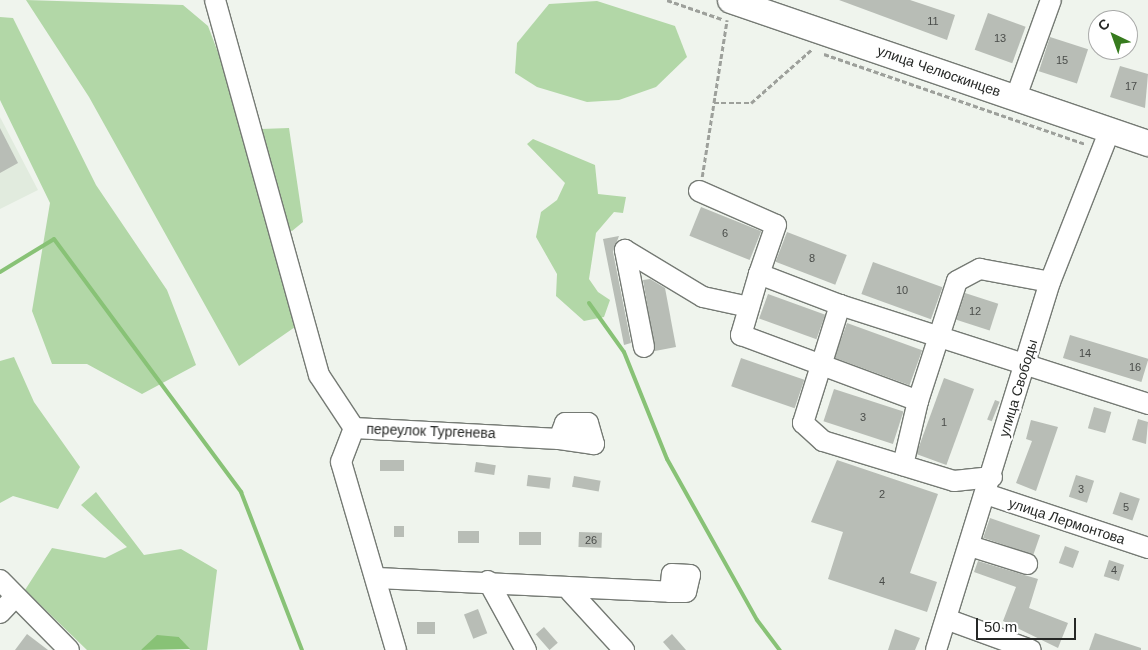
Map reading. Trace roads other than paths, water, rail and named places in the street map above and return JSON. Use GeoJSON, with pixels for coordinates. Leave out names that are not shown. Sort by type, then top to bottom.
{"type":"FeatureCollection","features":[{"type":"Feature","properties":{"kind":"main road","name":"улица Челюскинцев"},"geometry":{"type":"LineString","coordinates":[[731,14],[1016,97],[1106,140],[1148,143]]}},
{"type":"Feature","properties":{"kind":"street"},"geometry":{"type":"LineString","coordinates":[[215,0],[319,375],[354,428]]}},
{"type":"Feature","properties":{"kind":"street"},"geometry":{"type":"LineString","coordinates":[[1016,97],[1051,0]]}},
{"type":"Feature","properties":{"kind":"street","name":"улица Свободы"},"geometry":{"type":"LineString","coordinates":[[936,650],[989,486],[1050,282],[1106,140]]}},
{"type":"Feature","properties":{"kind":"street"},"geometry":{"type":"LineString","coordinates":[[699,191],[776,225],[741,335],[821,367],[918,401]]}},
{"type":"Feature","properties":{"kind":"street"},"geometry":{"type":"LineString","coordinates":[[644,347],[625,250],[703,297],[749,307]]}},
{"type":"Feature","properties":{"kind":"street"},"geometry":{"type":"LineString","coordinates":[[903,465],[918,401],[940,340],[957,280],[980,269],[1050,282]]}},
{"type":"Feature","properties":{"kind":"street"},"geometry":{"type":"LineString","coordinates":[[759,274],[940,340],[1148,404]]}},
{"type":"Feature","properties":{"kind":"street"},"geometry":{"type":"LineString","coordinates":[[840,305],[803,423],[823,441],[954,481],[989,486]]}},
{"type":"Feature","properties":{"kind":"street","name":"переулок Тургенева"},"geometry":{"type":"LineString","coordinates":[[396,650],[377,578],[341,462],[354,428],[559,439]]}},
{"type":"Feature","properties":{"kind":"street","name":"улица Лермонтова"},"geometry":{"type":"LineString","coordinates":[[989,486],[1148,548]]}},
{"type":"Feature","properties":{"kind":"street"},"geometry":{"type":"LineString","coordinates":[[970,546],[1028,564]]}},
{"type":"Feature","properties":{"kind":"street"},"geometry":{"type":"LineString","coordinates":[[377,578],[488,581],[570,591],[670,592]]}},
{"type":"Feature","properties":{"kind":"street"},"geometry":{"type":"LineString","coordinates":[[0,580],[69,650]]}},
{"type":"Feature","properties":{"kind":"street"},"geometry":{"type":"LineString","coordinates":[[488,581],[526,650]]}},
{"type":"Feature","properties":{"kind":"street"},"geometry":{"type":"LineString","coordinates":[[570,591],[624,650]]}},
{"type":"Feature","properties":{"kind":"street"},"geometry":{"type":"LineString","coordinates":[[0,613],[15,597]]}},
{"type":"Feature","properties":{"kind":"street"},"geometry":{"type":"LineString","coordinates":[[946,619],[1031,650]]}},
{"type":"Feature","properties":{"kind":"waterway"},"geometry":{"type":"LineString","coordinates":[[0,272],[54,239],[241,492],[302,650]]}},
{"type":"Feature","properties":{"kind":"waterway"},"geometry":{"type":"LineString","coordinates":[[589,303],[624,352],[667,459],[757,620],[780,650]]}}]}
